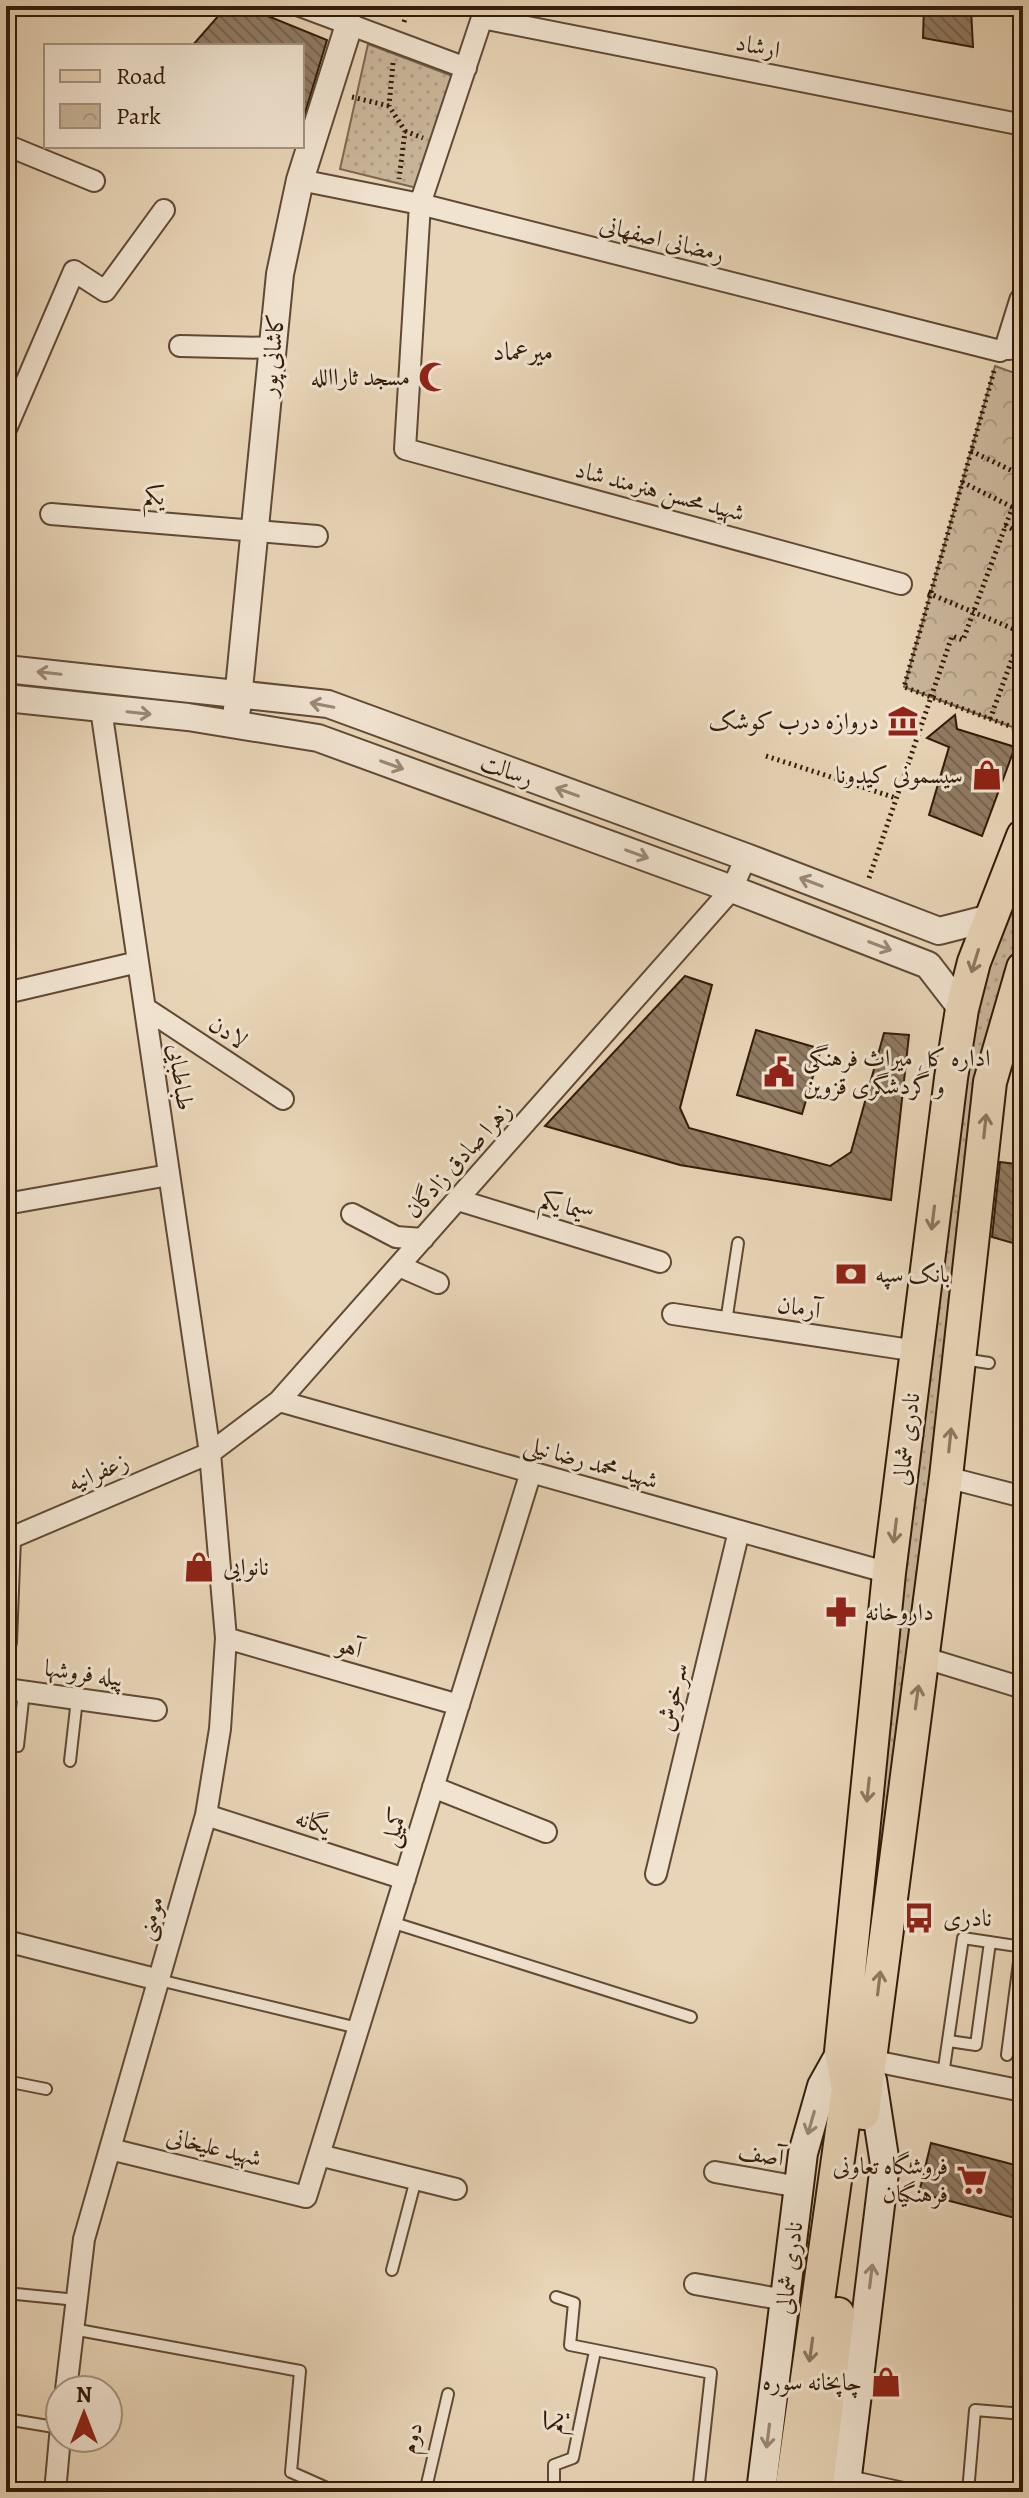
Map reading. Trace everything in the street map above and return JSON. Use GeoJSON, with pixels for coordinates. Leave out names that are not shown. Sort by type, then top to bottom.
{"type":"FeatureCollection","features":[{"type":"Feature","properties":{"kind":"main road","name":"نادری شمالی"},"geometry":{"type":"LineString","coordinates":[[816,2492],[855,2056],[889,1573],[962,1009],[974,962],[1023,836]]}},
{"type":"Feature","properties":{"kind":"main road","name":"نادری شمالی"},"geometry":{"type":"LineString","coordinates":[[791,2492],[848,2088],[922,1657],[946,1477],[974,1360],[990,1082],[1023,968]]}},
{"type":"Feature","properties":{"kind":"main road","name":"نادری شمالی"},"geometry":{"type":"LineString","coordinates":[[761,2492],[803,2153],[822,2086],[855,2056]]}},
{"type":"Feature","properties":{"kind":"main road","name":"نادری شمالی"},"geometry":{"type":"LineString","coordinates":[[846,2484],[885,2164],[855,2056]]}},
{"type":"Feature","properties":{"kind":"street"},"geometry":{"type":"LineString","coordinates":[[300,6],[466,68]]}},
{"type":"Feature","properties":{"kind":"street"},"geometry":{"type":"LineString","coordinates":[[420,204],[484,12]]}},
{"type":"Feature","properties":{"kind":"street","name":"ارشاد"},"geometry":{"type":"LineString","coordinates":[[484,12],[1023,125]]}},
{"type":"Feature","properties":{"kind":"street","name":"کاشانی پور"},"geometry":{"type":"LineString","coordinates":[[236,724],[280,274],[300,180],[349,25]]}},
{"type":"Feature","properties":{"kind":"street"},"geometry":{"type":"LineString","coordinates":[[6,145],[94,181]]}},
{"type":"Feature","properties":{"kind":"street","name":"رمضانی اصفهانی"},"geometry":{"type":"LineString","coordinates":[[300,180],[420,204],[1004,348]]}},
{"type":"Feature","properties":{"kind":"street","name":"شهید محسن هنرمند شاد"},"geometry":{"type":"LineString","coordinates":[[420,204],[405,449],[901,584]]}},
{"type":"Feature","properties":{"kind":"street"},"geometry":{"type":"LineString","coordinates":[[6,429],[74,271],[105,291],[164,210]]}},
{"type":"Feature","properties":{"kind":"street"},"geometry":{"type":"LineString","coordinates":[[1004,348],[1023,301]]}},
{"type":"Feature","properties":{"kind":"street"},"geometry":{"type":"LineString","coordinates":[[180,346],[272,348]]}},
{"type":"Feature","properties":{"kind":"street","name":"یکم"},"geometry":{"type":"LineString","coordinates":[[51,514],[254,530]]}},
{"type":"Feature","properties":{"kind":"street"},"geometry":{"type":"LineString","coordinates":[[254,530],[317,536]]}},
{"type":"Feature","properties":{"kind":"street","name":"رسالت"},"geometry":{"type":"LineString","coordinates":[[6,669],[328,704],[939,931],[990,918]]}},
{"type":"Feature","properties":{"kind":"street","name":"رسالت"},"geometry":{"type":"LineString","coordinates":[[6,698],[236,724],[318,738],[732,889],[928,965],[962,1009]]}},
{"type":"Feature","properties":{"kind":"street","name":"طباطبایی"},"geometry":{"type":"LineString","coordinates":[[101,709],[210,1453]]}},
{"type":"Feature","properties":{"kind":"street","name":"زهرا صادق زادگان"},"geometry":{"type":"LineString","coordinates":[[210,1453],[279,1401],[732,889],[746,857]]}},
{"type":"Feature","properties":{"kind":"street"},"geometry":{"type":"LineString","coordinates":[[6,993],[138,962]]}},
{"type":"Feature","properties":{"kind":"street","name":"لادن"},"geometry":{"type":"LineString","coordinates":[[145,1008],[283,1099]]}},
{"type":"Feature","properties":{"kind":"street"},"geometry":{"type":"LineString","coordinates":[[6,1204],[169,1175]]}},
{"type":"Feature","properties":{"kind":"street","name":"سیما یکم"},"geometry":{"type":"LineString","coordinates":[[458,1200],[660,1262]]}},
{"type":"Feature","properties":{"kind":"street"},"geometry":{"type":"LineString","coordinates":[[352,1214],[396,1237],[423,1239]]}},
{"type":"Feature","properties":{"kind":"street"},"geometry":{"type":"LineString","coordinates":[[399,1266],[438,1283]]}},
{"type":"Feature","properties":{"kind":"street","name":"آرمان"},"geometry":{"type":"LineString","coordinates":[[673,1314],[917,1351]]}},
{"type":"Feature","properties":{"kind":"street","name":"شهید محمد رضا نیلی"},"geometry":{"type":"LineString","coordinates":[[279,1401],[889,1573]]}},
{"type":"Feature","properties":{"kind":"street","name":"زعفرانیه"},"geometry":{"type":"LineString","coordinates":[[8,1539],[210,1453]]}},
{"type":"Feature","properties":{"kind":"street","name":"مومنی"},"geometry":{"type":"LineString","coordinates":[[68,2374],[84,2239],[206,1815],[220,1729],[226,1638],[210,1453]]}},
{"type":"Feature","properties":{"kind":"street","name":"کمیلی"},"geometry":{"type":"LineString","coordinates":[[306,2197],[531,1472]]}},
{"type":"Feature","properties":{"kind":"street"},"geometry":{"type":"LineString","coordinates":[[946,1477],[1023,1497]]}},
{"type":"Feature","properties":{"kind":"street","name":"سرخوش"},"geometry":{"type":"LineString","coordinates":[[656,1874],[739,1531]]}},
{"type":"Feature","properties":{"kind":"street"},"geometry":{"type":"LineString","coordinates":[[6,1642],[8,1539]]}},
{"type":"Feature","properties":{"kind":"street","name":"آهو"},"geometry":{"type":"LineString","coordinates":[[226,1638],[459,1705]]}},
{"type":"Feature","properties":{"kind":"street"},"geometry":{"type":"LineString","coordinates":[[922,1657],[1023,1688]]}},
{"type":"Feature","properties":{"kind":"street","name":"پیله فروشها"},"geometry":{"type":"LineString","coordinates":[[15,1690],[156,1710]]}},
{"type":"Feature","properties":{"kind":"street"},"geometry":{"type":"LineString","coordinates":[[433,1787],[546,1832]]}},
{"type":"Feature","properties":{"kind":"street","name":"یگانه"},"geometry":{"type":"LineString","coordinates":[[206,1815],[405,1879]]}},
{"type":"Feature","properties":{"kind":"street"},"geometry":{"type":"LineString","coordinates":[[9,1942],[159,1980]]}},
{"type":"Feature","properties":{"kind":"street"},"geometry":{"type":"LineString","coordinates":[[855,2056],[1023,2091]]}},
{"type":"Feature","properties":{"kind":"street","name":"شهید علیخانی"},"geometry":{"type":"LineString","coordinates":[[110,2149],[306,2197]]}},
{"type":"Feature","properties":{"kind":"street"},"geometry":{"type":"LineString","coordinates":[[319,2155],[456,2189]]}},
{"type":"Feature","properties":{"kind":"street","name":"آصف"},"geometry":{"type":"LineString","coordinates":[[715,2172],[799,2187]]}},
{"type":"Feature","properties":{"kind":"street"},"geometry":{"type":"LineString","coordinates":[[695,2284],[785,2300]]}},
{"type":"Feature","properties":{"kind":"street"},"geometry":{"type":"LineString","coordinates":[[55,2492],[58,2454]]}},
{"type":"Feature","properties":{"kind":"lane"},"geometry":{"type":"LineString","coordinates":[[726,1322],[738,1243]]}},
{"type":"Feature","properties":{"kind":"lane"},"geometry":{"type":"LineString","coordinates":[[15,1690],[18,1746]]}},
{"type":"Feature","properties":{"kind":"lane"},"geometry":{"type":"LineString","coordinates":[[70,1761],[77,1699]]}},
{"type":"Feature","properties":{"kind":"lane"},"geometry":{"type":"LineString","coordinates":[[391,1922],[691,2017]]}},
{"type":"Feature","properties":{"kind":"lane"},"geometry":{"type":"LineString","coordinates":[[943,2075],[963,1938],[1022,1947],[1007,2055]]}},
{"type":"Feature","properties":{"kind":"lane"},"geometry":{"type":"LineString","coordinates":[[6,1971],[9,1942]]}},
{"type":"Feature","properties":{"kind":"lane"},"geometry":{"type":"LineString","coordinates":[[949,2041],[976,2045],[990,1942]]}},
{"type":"Feature","properties":{"kind":"lane"},"geometry":{"type":"LineString","coordinates":[[159,1980],[358,2028]]}},
{"type":"Feature","properties":{"kind":"lane"},"geometry":{"type":"LineString","coordinates":[[6,2081],[46,2089]]}},
{"type":"Feature","properties":{"kind":"lane"},"geometry":{"type":"LineString","coordinates":[[392,2270],[416,2179]]}},
{"type":"Feature","properties":{"kind":"lane"},"geometry":{"type":"LineString","coordinates":[[6,2293],[77,2300]]}},
{"type":"Feature","properties":{"kind":"lane"},"geometry":{"type":"LineString","coordinates":[[556,2297],[574,2303],[570,2345],[711,2373],[698,2492]]}},
{"type":"Feature","properties":{"kind":"lane"},"geometry":{"type":"LineString","coordinates":[[73,2329],[300,2371],[291,2472],[336,2492]]}},
{"type":"Feature","properties":{"kind":"lane","name":"یکم"},"geometry":{"type":"LineString","coordinates":[[554,2492],[554,2465],[573,2458],[595,2351]]}},
{"type":"Feature","properties":{"kind":"lane","name":"دوم"},"geometry":{"type":"LineString","coordinates":[[422,2492],[426,2488],[448,2394]]}},
{"type":"Feature","properties":{"kind":"lane"},"geometry":{"type":"LineString","coordinates":[[968,2492],[975,2410],[1023,2414]]}},
{"type":"Feature","properties":{"kind":"lane"},"geometry":{"type":"LineString","coordinates":[[6,2419],[44,2425]]}},
{"type":"Feature","properties":{"kind":"lane"},"geometry":{"type":"LineString","coordinates":[[846,2484],[922,2492]]}},
{"type":"Feature","properties":{"kind":"path"},"geometry":{"type":"LineString","coordinates":[[394,54],[389,106],[405,131],[396,200]]}},
{"type":"Feature","properties":{"kind":"path"},"geometry":{"type":"LineString","coordinates":[[328,90],[389,106]]}},
{"type":"Feature","properties":{"kind":"path"},"geometry":{"type":"LineString","coordinates":[[1004,348],[971,451],[904,687],[1023,731]]}},
{"type":"Feature","properties":{"kind":"path"},"geometry":{"type":"LineString","coordinates":[[861,902],[952,636],[963,640],[1023,477],[971,451]]}},
{"type":"Feature","properties":{"kind":"path"},"geometry":{"type":"LineString","coordinates":[[962,482],[1012,507]]}},
{"type":"Feature","properties":{"kind":"path"},"geometry":{"type":"LineString","coordinates":[[1005,525],[1023,535]]}},
{"type":"Feature","properties":{"kind":"path"},"geometry":{"type":"LineString","coordinates":[[901,584],[1023,632],[990,719]]}},
{"type":"Feature","properties":{"kind":"path"},"geometry":{"type":"LineString","coordinates":[[766,756],[896,798]]}},
{"type":"Feature","properties":{"kind":"green space"},"geometry":{"type":"Polygon","coordinates":[[[368,44],[455,77],[417,188],[340,169],[368,44]]]}},
{"type":"Feature","properties":{"kind":"green space"},"geometry":{"type":"Polygon","coordinates":[[[995,366],[1023,376],[1023,731],[904,687],[995,366]]]}},
{"type":"Feature","properties":{"kind":"green space"},"geometry":{"type":"Polygon","coordinates":[[[1023,837],[1023,968],[990,1082],[882,1966],[851,1961],[951,1078],[1023,837]]]}},
{"type":"Feature","properties":{"kind":"building"},"geometry":{"type":"Polygon","coordinates":[[[227,6],[243,6],[327,40],[305,113],[304,44],[194,44],[227,6]]]}},
{"type":"Feature","properties":{"kind":"building"},"geometry":{"type":"Polygon","coordinates":[[[924,6],[971,9],[973,47],[923,38],[924,6]]]}},
{"type":"Feature","properties":{"kind":"building"},"geometry":{"type":"Polygon","coordinates":[[[955,715],[957,729],[1015,747],[982,836],[929,815],[949,747],[927,738],[955,715]]]}},
{"type":"Feature","properties":{"kind":"building"},"geometry":{"type":"Polygon","coordinates":[[[685,976],[712,985],[680,1108],[689,1128],[830,1166],[851,1152],[884,1033],[909,1035],[891,1200],[680,1165],[545,1126],[685,976]]]}},
{"type":"Feature","properties":{"kind":"building","name":"اداره کل میراث فرهنگی و گردشگری قزوین"},"geometry":{"type":"Polygon","coordinates":[[[756,1030],[821,1049],[802,1114],[737,1095],[756,1030]]]}},
{"type":"Feature","properties":{"kind":"building"},"geometry":{"type":"Polygon","coordinates":[[[1000,1162],[1023,1165],[1023,1246],[992,1237],[1000,1162]]]}},
{"type":"Feature","properties":{"kind":"building","name":"فروشگاه تعاونی فرهنگیان"},"geometry":{"type":"Polygon","coordinates":[[[931,2143],[1023,2167],[1023,2220],[919,2193],[931,2143]]]}},
{"type":"Feature","properties":{"kind":"place","name":"مسجد ثاراالله"},"geometry":{"type":"Point","coordinates":[434,377]}},
{"type":"Feature","properties":{"kind":"place","name":"دروازه درب کوشک"},"geometry":{"type":"Point","coordinates":[903,721]}},
{"type":"Feature","properties":{"kind":"place","name":"سیسمونی کیدونا"},"geometry":{"type":"Point","coordinates":[987,775]}},
{"type":"Feature","properties":{"kind":"place","name":"اداره کل میراث فرهنگی و گردشگری قزوین"},"geometry":{"type":"Point","coordinates":[779,1072]}},
{"type":"Feature","properties":{"kind":"place","name":"بانک سپه"},"geometry":{"type":"Point","coordinates":[851,1274]}},
{"type":"Feature","properties":{"kind":"place","name":"نانوایی"},"geometry":{"type":"Point","coordinates":[199,1567]}},
{"type":"Feature","properties":{"kind":"place","name":"داروخانه"},"geometry":{"type":"Point","coordinates":[841,1612]}},
{"type":"Feature","properties":{"kind":"place","name":"نادری"},"geometry":{"type":"Point","coordinates":[919,1918]}},
{"type":"Feature","properties":{"kind":"place","name":"فروشگاه تعاونی فرهنگیان"},"geometry":{"type":"Point","coordinates":[972,2180]}},
{"type":"Feature","properties":{"kind":"place","name":"چاپخانه سوره"},"geometry":{"type":"Point","coordinates":[886,2382]}},
{"type":"Feature","properties":{"kind":"district","name":"میرعماد"},"geometry":{"type":"Point","coordinates":[523,351]}}]}
